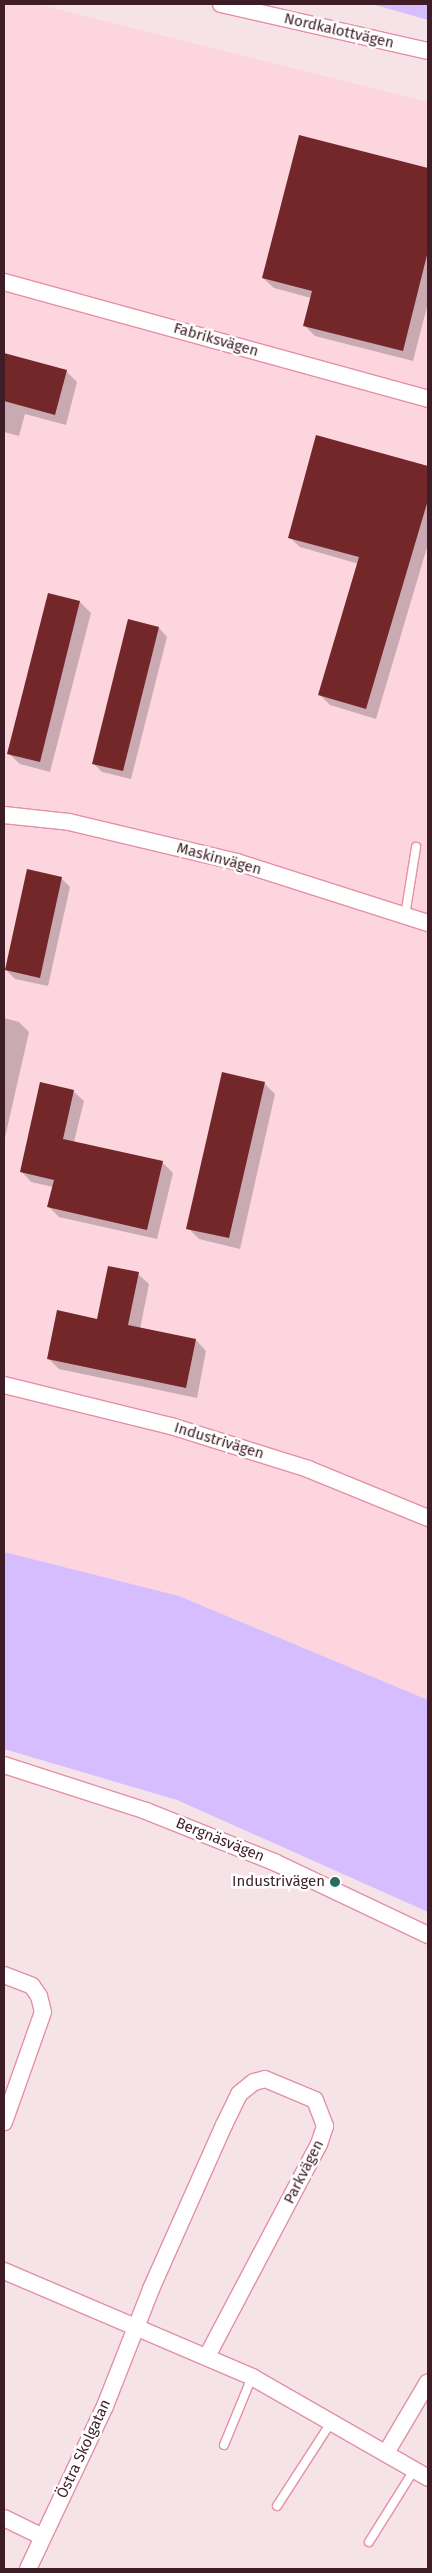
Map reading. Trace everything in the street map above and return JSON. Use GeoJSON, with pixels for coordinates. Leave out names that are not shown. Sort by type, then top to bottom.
{"type":"FeatureCollection","features":[{"type":"Feature","properties":{"kind":"street","name":"Nordkalottvägen"},"geometry":{"type":"LineString","coordinates":[[221,4],[428,51]]}},
{"type":"Feature","properties":{"kind":"street","name":"Fabriksvägen"},"geometry":{"type":"LineString","coordinates":[[4,282],[428,399]]}},
{"type":"Feature","properties":{"kind":"street","name":"Maskinvägen"},"geometry":{"type":"LineString","coordinates":[[4,815],[69,822],[237,862],[428,923]]}},
{"type":"Feature","properties":{"kind":"street","name":"Industrivägen"},"geometry":{"type":"LineString","coordinates":[[4,1385],[171,1426],[308,1469],[428,1518]]}},
{"type":"Feature","properties":{"kind":"street","name":"Bergnäsvägen"},"geometry":{"type":"LineString","coordinates":[[4,1765],[146,1811],[265,1858],[428,1935]]}},
{"type":"Feature","properties":{"kind":"street"},"geometry":{"type":"LineString","coordinates":[[4,1975],[32,1986],[39,1996],[43,2012],[4,2122]]}},
{"type":"Feature","properties":{"kind":"street","name":"Parkvägen"},"geometry":{"type":"LineString","coordinates":[[136,2327],[239,2094],[254,2082],[265,2079],[315,2100],[325,2126],[319,2144],[207,2356]]}},
{"type":"Feature","properties":{"kind":"street"},"geometry":{"type":"LineString","coordinates":[[4,2271],[207,2356],[252,2377],[332,2421],[428,2478]]}},
{"type":"Feature","properties":{"kind":"street","name":"Östra Skolgatan"},"geometry":{"type":"LineString","coordinates":[[28,2569],[105,2406],[136,2327]]}},
{"type":"Feature","properties":{"kind":"street"},"geometry":{"type":"LineString","coordinates":[[386,2453],[428,2382]]}},
{"type":"Feature","properties":{"kind":"street"},"geometry":{"type":"LineString","coordinates":[[4,2518],[43,2537]]}},
{"type":"Feature","properties":{"kind":"lane"},"geometry":{"type":"LineString","coordinates":[[405,916],[416,847]]}},
{"type":"Feature","properties":{"kind":"lane"},"geometry":{"type":"LineString","coordinates":[[224,2445],[252,2377]]}},
{"type":"Feature","properties":{"kind":"lane"},"geometry":{"type":"LineString","coordinates":[[278,2506],[332,2421]]}},
{"type":"Feature","properties":{"kind":"lane"},"geometry":{"type":"LineString","coordinates":[[369,2542],[414,2470]]}},
{"type":"Feature","properties":{"kind":"shaded area"},"geometry":{"type":"Polygon","coordinates":[[[4,4],[37,4],[428,102],[428,1700],[179,1596],[4,1552],[4,4]]]}},
{"type":"Feature","properties":{"kind":"shaded area"},"geometry":{"type":"Polygon","coordinates":[[[372,4],[428,4],[428,20],[372,4]]]}},
{"type":"Feature","properties":{"kind":"shaded area"},"geometry":{"type":"Polygon","coordinates":[[[4,1552],[179,1596],[428,1700],[428,1912],[177,1800],[4,1749],[4,1552]]]}},
{"type":"Feature","properties":{"kind":"building"},"geometry":{"type":"Polygon","coordinates":[[[299,135],[428,168],[428,251],[403,351],[303,326],[312,291],[262,278],[299,135]]]}},
{"type":"Feature","properties":{"kind":"building"},"geometry":{"type":"Polygon","coordinates":[[[4,353],[67,370],[55,415],[4,401],[4,353]]]}},
{"type":"Feature","properties":{"kind":"building"},"geometry":{"type":"Polygon","coordinates":[[[316,435],[428,466],[428,500],[366,709],[318,695],[359,557],[288,538],[316,435]]]}},
{"type":"Feature","properties":{"kind":"building"},"geometry":{"type":"Polygon","coordinates":[[[48,593],[80,601],[40,762],[7,754],[48,593]]]}},
{"type":"Feature","properties":{"kind":"building"},"geometry":{"type":"Polygon","coordinates":[[[128,619],[159,627],[123,771],[92,764],[128,619]]]}},
{"type":"Feature","properties":{"kind":"building"},"geometry":{"type":"Polygon","coordinates":[[[27,869],[62,877],[40,978],[5,970],[27,869]]]}},
{"type":"Feature","properties":{"kind":"building"},"geometry":{"type":"Polygon","coordinates":[[[222,1072],[265,1082],[229,1238],[186,1229],[222,1072]]]}},
{"type":"Feature","properties":{"kind":"building"},"geometry":{"type":"Polygon","coordinates":[[[40,1082],[74,1090],[63,1139],[163,1161],[147,1230],[47,1207],[54,1180],[20,1172],[40,1082]]]}},
{"type":"Feature","properties":{"kind":"building"},"geometry":{"type":"Polygon","coordinates":[[[108,1266],[139,1272],[128,1325],[196,1339],[186,1388],[47,1359],[57,1310],[97,1319],[108,1266]]]}},
{"type":"Feature","properties":{"kind":"place","name":"Industrivägen"},"geometry":{"type":"Point","coordinates":[335,1882]}}]}
